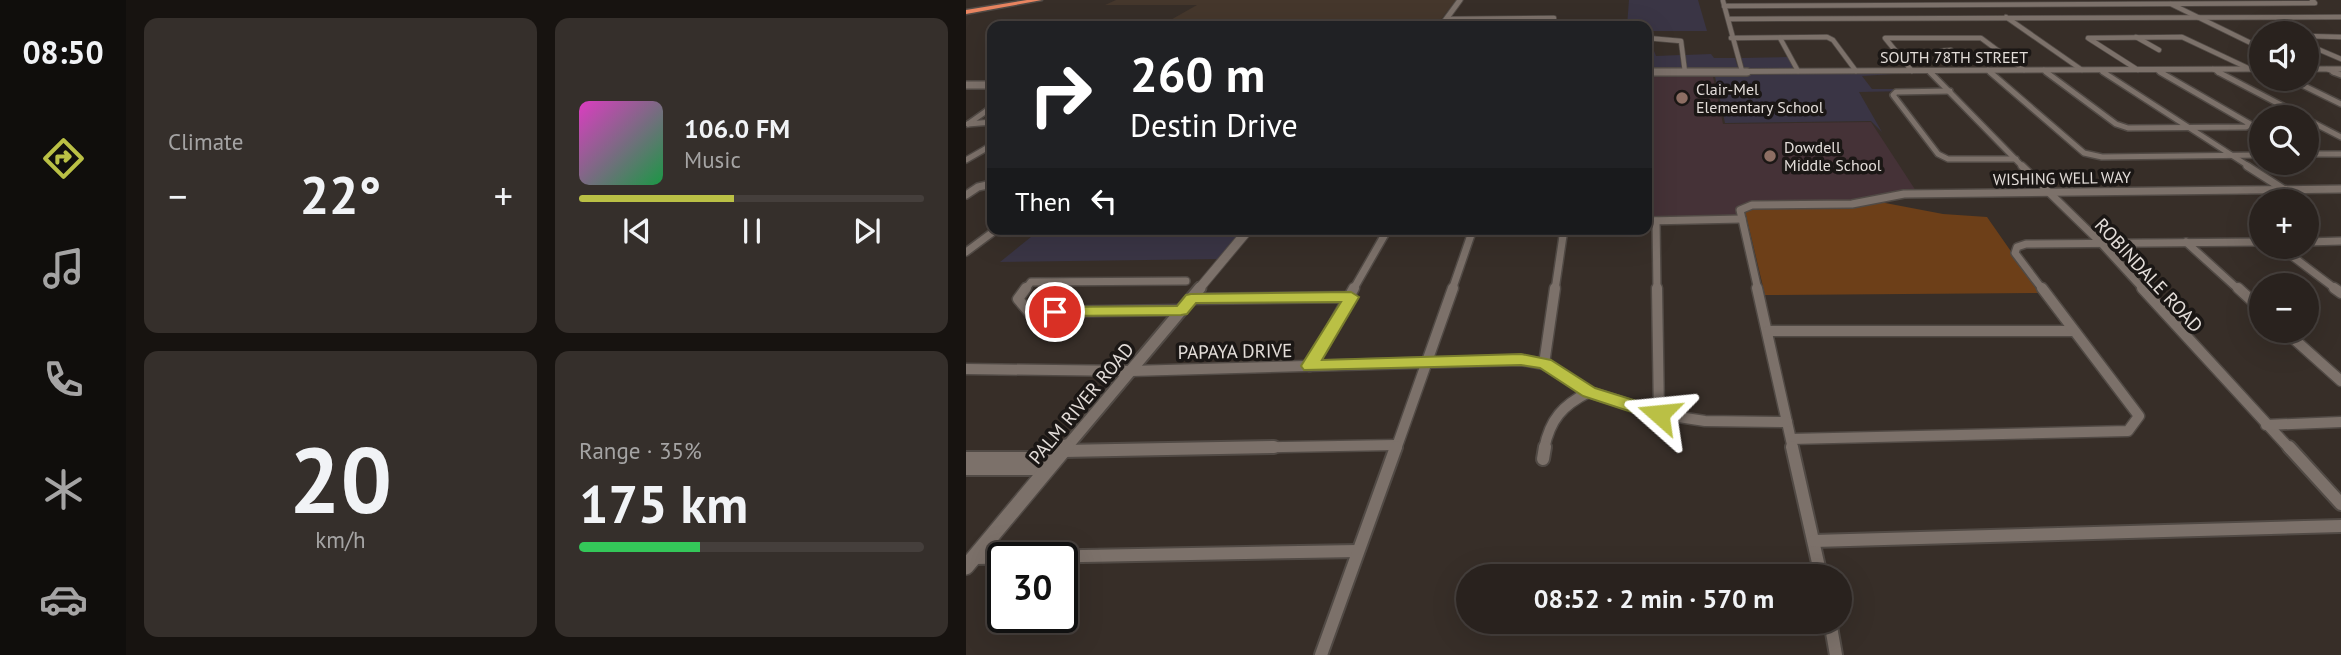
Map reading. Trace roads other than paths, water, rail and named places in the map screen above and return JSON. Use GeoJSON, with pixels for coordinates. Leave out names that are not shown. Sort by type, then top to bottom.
{"type":"FeatureCollection","features":[{"type":"Feature","properties":{"kind":"highway"},"geometry":{"type":"LineString","coordinates":[[966,9],[1003,0]]}},
{"type":"Feature","properties":{"kind":"highway"},"geometry":{"type":"LineString","coordinates":[[966,9],[1019,0]]}},
{"type":"Feature","properties":{"kind":"highway"},"geometry":{"type":"LineString","coordinates":[[966,9],[1039,0]]}},
{"type":"Feature","properties":{"kind":"street"},"geometry":{"type":"LineString","coordinates":[[1447,19],[1460,0]]}},
{"type":"Feature","properties":{"kind":"street"},"geometry":{"type":"LineString","coordinates":[[1934,0],[1940,5]]}},
{"type":"Feature","properties":{"kind":"street"},"geometry":{"type":"LineString","coordinates":[[1982,0],[2082,70]]}},
{"type":"Feature","properties":{"kind":"street"},"geometry":{"type":"LineString","coordinates":[[1742,72],[1728,27],[1730,19],[1723,3],[2315,3],[2312,0]]}},
{"type":"Feature","properties":{"kind":"street"},"geometry":{"type":"LineString","coordinates":[[2170,2],[2194,17],[2249,42]]}},
{"type":"Feature","properties":{"kind":"street"},"geometry":{"type":"LineString","coordinates":[[1730,19],[2341,17]]}},
{"type":"Feature","properties":{"kind":"street"},"geometry":{"type":"LineString","coordinates":[[1447,19],[1554,18],[1553,21]]}},
{"type":"Feature","properties":{"kind":"street"},"geometry":{"type":"LineString","coordinates":[[2135,36],[2159,50]]}},
{"type":"Feature","properties":{"kind":"street"},"geometry":{"type":"LineString","coordinates":[[2319,36],[2341,37]]}},
{"type":"Feature","properties":{"kind":"street"},"geometry":{"type":"LineString","coordinates":[[1731,38],[1827,37],[1833,40],[1856,71]]}},
{"type":"Feature","properties":{"kind":"street"},"geometry":{"type":"LineString","coordinates":[[1933,37],[1946,49]]}},
{"type":"Feature","properties":{"kind":"street"},"geometry":{"type":"LineString","coordinates":[[1652,38],[1681,41],[1685,72]]}},
{"type":"Feature","properties":{"kind":"street"},"geometry":{"type":"LineString","coordinates":[[1780,38],[1798,71]]}},
{"type":"Feature","properties":{"kind":"street"},"geometry":{"type":"LineString","coordinates":[[1912,71],[1885,38],[1985,39],[2024,70]]}},
{"type":"Feature","properties":{"kind":"street"},"geometry":{"type":"LineString","coordinates":[[2138,70],[2088,38],[2187,38],[2249,69]]}},
{"type":"Feature","properties":{"kind":"street"},"geometry":{"type":"LineString","coordinates":[[2319,50],[2341,59]]}},
{"type":"Feature","properties":{"kind":"street"},"geometry":{"type":"LineString","coordinates":[[2213,69],[2281,105]]}},
{"type":"Feature","properties":{"kind":"street","name":"SOUTH 78TH STREET"},"geometry":{"type":"LineString","coordinates":[[1652,72],[2249,69]]}},
{"type":"Feature","properties":{"kind":"street"},"geometry":{"type":"LineString","coordinates":[[2319,69],[2341,69]]}},
{"type":"Feature","properties":{"kind":"street"},"geometry":{"type":"LineString","coordinates":[[2327,69],[2341,75]]}},
{"type":"Feature","properties":{"kind":"street"},"geometry":{"type":"LineString","coordinates":[[1988,70],[2084,153],[2102,157],[2249,155]]}},
{"type":"Feature","properties":{"kind":"street"},"geometry":{"type":"LineString","coordinates":[[2044,70],[2116,124],[2129,128],[2246,127],[2250,124],[2157,70]]}},
{"type":"Feature","properties":{"kind":"street"},"geometry":{"type":"LineString","coordinates":[[2101,70],[2282,189]]}},
{"type":"Feature","properties":{"kind":"street","name":"ROBINDALE ROAD"},"geometry":{"type":"LineString","coordinates":[[1930,71],[2048,193],[2101,243],[2341,504]]}},
{"type":"Feature","properties":{"kind":"street"},"geometry":{"type":"LineString","coordinates":[[966,85],[987,85]]}},
{"type":"Feature","properties":{"kind":"street"},"geometry":{"type":"LineString","coordinates":[[1950,91],[1896,92],[1893,95],[1938,154],[1948,159],[2016,159]]}},
{"type":"Feature","properties":{"kind":"street"},"geometry":{"type":"LineString","coordinates":[[2314,91],[2341,104]]}},
{"type":"Feature","properties":{"kind":"street"},"geometry":{"type":"LineString","coordinates":[[967,124],[987,110]]}},
{"type":"Feature","properties":{"kind":"street"},"geometry":{"type":"LineString","coordinates":[[967,124],[987,122]]}},
{"type":"Feature","properties":{"kind":"street"},"geometry":{"type":"LineString","coordinates":[[2319,125],[2341,137]]}},
{"type":"Feature","properties":{"kind":"street"},"geometry":{"type":"LineString","coordinates":[[966,160],[987,148]]}},
{"type":"Feature","properties":{"kind":"street"},"geometry":{"type":"LineString","coordinates":[[966,153],[987,152]]}},
{"type":"Feature","properties":{"kind":"street"},"geometry":{"type":"LineString","coordinates":[[2319,154],[2341,154]]}},
{"type":"Feature","properties":{"kind":"street"},"geometry":{"type":"LineString","coordinates":[[966,195],[978,187],[987,185]]}},
{"type":"Feature","properties":{"kind":"street","name":"WISHING WELL WAY"},"geometry":{"type":"LineString","coordinates":[[2319,189],[2341,189]]}},
{"type":"Feature","properties":{"kind":"street","name":"WISHING WELL WAY"},"geometry":{"type":"LineString","coordinates":[[1742,219],[1740,210],[1752,205],[1852,204],[1904,194],[2249,190]]}},
{"type":"Feature","properties":{"kind":"street"},"geometry":{"type":"LineString","coordinates":[[1652,221],[1742,219],[1819,564]]}},
{"type":"Feature","properties":{"kind":"street"},"geometry":{"type":"LineString","coordinates":[[966,252],[990,235]]}},
{"type":"Feature","properties":{"kind":"street","name":"PALM RIVER ROAD"},"geometry":{"type":"LineString","coordinates":[[970,563],[1244,235]]}},
{"type":"Feature","properties":{"kind":"street"},"geometry":{"type":"LineString","coordinates":[[1310,366],[1385,235]]}},
{"type":"Feature","properties":{"kind":"street"},"geometry":{"type":"LineString","coordinates":[[1321,655],[1395,446],[1428,362],[1471,235]]}},
{"type":"Feature","properties":{"kind":"street"},"geometry":{"type":"LineString","coordinates":[[1545,364],[1563,235]]}},
{"type":"Feature","properties":{"kind":"street"},"geometry":{"type":"LineString","coordinates":[[1652,235],[1659,414]]}},
{"type":"Feature","properties":{"kind":"street"},"geometry":{"type":"LineString","coordinates":[[2186,242],[2249,298]]}},
{"type":"Feature","properties":{"kind":"street"},"geometry":{"type":"LineString","coordinates":[[1791,439],[2129,430],[2139,416],[2015,253],[2017,247],[2026,244],[2249,242]]}},
{"type":"Feature","properties":{"kind":"street"},"geometry":{"type":"LineString","coordinates":[[2319,242],[2341,242]]}},
{"type":"Feature","properties":{"kind":"street"},"geometry":{"type":"LineString","coordinates":[[2296,259],[2341,293]]}},
{"type":"Feature","properties":{"kind":"street"},"geometry":{"type":"LineString","coordinates":[[1181,310],[1030,312],[1018,299],[1031,282],[1186,281]]}},
{"type":"Feature","properties":{"kind":"street"},"geometry":{"type":"LineString","coordinates":[[1191,299],[1351,297]]}},
{"type":"Feature","properties":{"kind":"street"},"geometry":{"type":"LineString","coordinates":[[1768,331],[2073,331]]}},
{"type":"Feature","properties":{"kind":"street"},"geometry":{"type":"LineString","coordinates":[[2298,343],[2341,381]]}},
{"type":"Feature","properties":{"kind":"street","name":"PAPAYA DRIVE"},"geometry":{"type":"LineString","coordinates":[[966,369],[1131,371],[1521,360],[1545,364],[1589,392],[1659,414],[1705,421],[1787,422]]}},
{"type":"Feature","properties":{"kind":"street"},"geometry":{"type":"LineString","coordinates":[[1543,459],[1547,429],[1564,404],[1589,392]]}},
{"type":"Feature","properties":{"kind":"street"},"geometry":{"type":"LineString","coordinates":[[2266,425],[2341,422]]}},
{"type":"Feature","properties":{"kind":"street"},"geometry":{"type":"LineString","coordinates":[[967,462],[1061,454],[1395,446]]}},
{"type":"Feature","properties":{"kind":"street"},"geometry":{"type":"LineString","coordinates":[[967,462],[1048,469]]}},
{"type":"Feature","properties":{"kind":"street"},"geometry":{"type":"LineString","coordinates":[[1814,541],[2341,526]]}},
{"type":"Feature","properties":{"kind":"street"},"geometry":{"type":"LineString","coordinates":[[970,563],[1358,551]]}},
{"type":"Feature","properties":{"kind":"street"},"geometry":{"type":"LineString","coordinates":[[1832,634],[1836,655]]}},
{"type":"Feature","properties":{"kind":"place","name":"Clair-Mel Elementary School"},"geometry":{"type":"Point","coordinates":[1682,98]}},
{"type":"Feature","properties":{"kind":"place","name":"Dowdell Middle School"},"geometry":{"type":"Point","coordinates":[1770,156]}}]}
